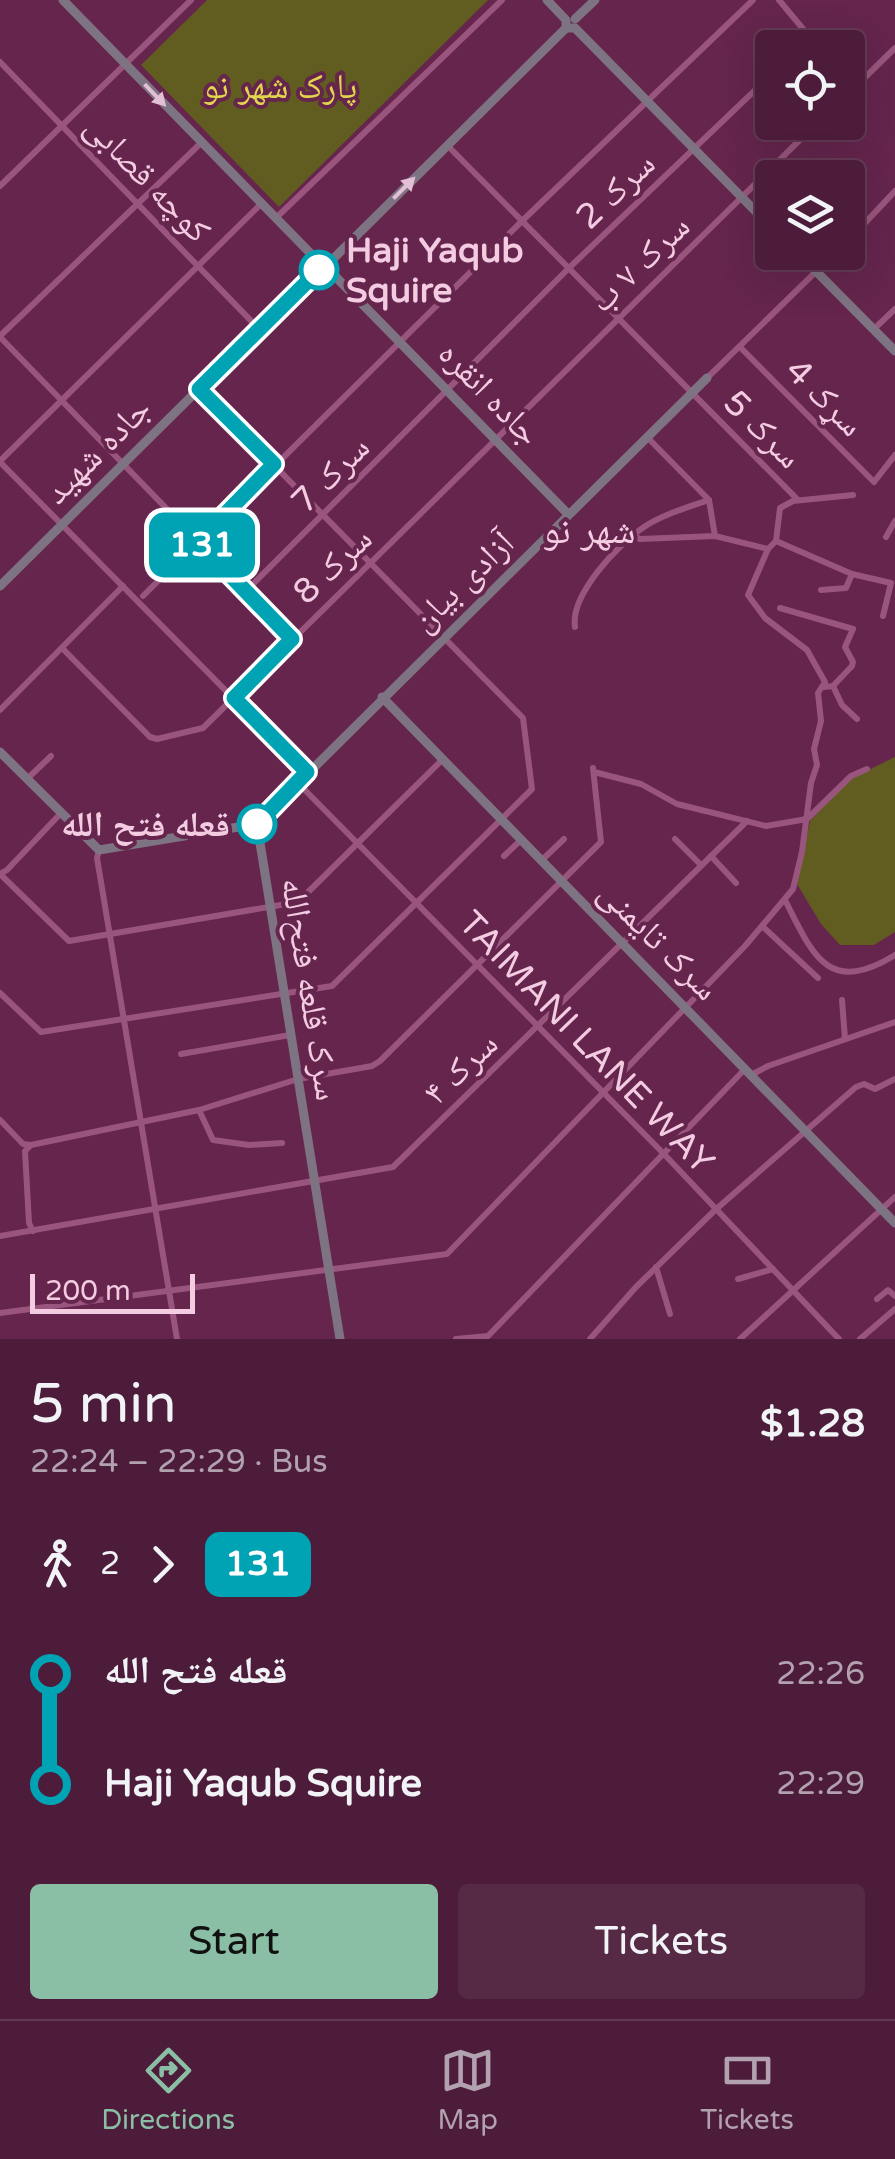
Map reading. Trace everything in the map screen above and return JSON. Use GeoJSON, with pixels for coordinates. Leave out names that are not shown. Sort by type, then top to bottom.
{"type":"FeatureCollection","features":[{"type":"Feature","properties":{"kind":"main road","name":"جاده انقره"},"geometry":{"type":"LineString","coordinates":[[63,0],[568,514]]}},
{"type":"Feature","properties":{"kind":"main road"},"geometry":{"type":"LineString","coordinates":[[547,0],[755,210]]}},
{"type":"Feature","properties":{"kind":"main road","name":"جاده شهید"},"geometry":{"type":"LineString","coordinates":[[0,586],[595,0]]}},
{"type":"Feature","properties":{"kind":"main road"},"geometry":{"type":"LineString","coordinates":[[814,270],[895,352]]}},
{"type":"Feature","properties":{"kind":"main road","name":"آزادی بیان"},"geometry":{"type":"LineString","coordinates":[[257,824],[707,378]]}},
{"type":"Feature","properties":{"kind":"main road","name":"سرک تایمنی"},"geometry":{"type":"LineString","coordinates":[[382,698],[895,1223]]}},
{"type":"Feature","properties":{"kind":"main road"},"geometry":{"type":"LineString","coordinates":[[0,752],[99,850],[257,824]]}},
{"type":"Feature","properties":{"kind":"main road","name":"سرک قلعه فتح‌الله"},"geometry":{"type":"LineString","coordinates":[[257,824],[340,1339]]}},
{"type":"Feature","properties":{"kind":"street"},"geometry":{"type":"LineString","coordinates":[[0,186],[191,0]]}},
{"type":"Feature","properties":{"kind":"street"},"geometry":{"type":"LineString","coordinates":[[277,217],[502,0]]}},
{"type":"Feature","properties":{"kind":"street"},"geometry":{"type":"LineString","coordinates":[[142,596],[522,221],[753,0]]}},
{"type":"Feature","properties":{"kind":"street"},"geometry":{"type":"LineString","coordinates":[[779,0],[804,30]]}},
{"type":"Feature","properties":{"kind":"street"},"geometry":{"type":"LineString","coordinates":[[865,77],[895,48]]}},
{"type":"Feature","properties":{"kind":"street","name":"کوچه قصابی"},"geometry":{"type":"LineString","coordinates":[[0,62],[259,329]]}},
{"type":"Feature","properties":{"kind":"street","name":"سرک 2"},"geometry":{"type":"LineString","coordinates":[[570,267],[755,90]]}},
{"type":"Feature","properties":{"kind":"street","name":"سرک ۷ ب"},"geometry":{"type":"LineString","coordinates":[[496,440],[800,140]]}},
{"type":"Feature","properties":{"kind":"street"},"geometry":{"type":"LineString","coordinates":[[202,142],[0,337],[292,639]]}},
{"type":"Feature","properties":{"kind":"street","name":"سرک 5"},"geometry":{"type":"LineString","coordinates":[[447,145],[799,501]]}},
{"type":"Feature","properties":{"kind":"street"},"geometry":{"type":"LineString","coordinates":[[865,223],[895,192]]}},
{"type":"Feature","properties":{"kind":"street"},"geometry":{"type":"LineString","coordinates":[[262,203],[0,462],[307,772]]}},
{"type":"Feature","properties":{"kind":"street"},"geometry":{"type":"LineString","coordinates":[[448,390],[570,267]]}},
{"type":"Feature","properties":{"kind":"street"},"geometry":{"type":"LineString","coordinates":[[707,378],[820,270]]}},
{"type":"Feature","properties":{"kind":"street"},"geometry":{"type":"LineString","coordinates":[[874,330],[895,310]]}},
{"type":"Feature","properties":{"kind":"street","name":"سړک 4"},"geometry":{"type":"LineString","coordinates":[[740,346],[874,482],[894,458]]}},
{"type":"Feature","properties":{"kind":"street"},"geometry":{"type":"LineString","coordinates":[[0,993],[41,1032],[336,983],[532,789],[522,718],[199,389]]}},
{"type":"Feature","properties":{"kind":"street","name":"سرک 7"},"geometry":{"type":"LineString","coordinates":[[246,591],[448,390]]}},
{"type":"Feature","properties":{"kind":"street"},"geometry":{"type":"LineString","coordinates":[[647,437],[709,500],[715,536]]}},
{"type":"Feature","properties":{"kind":"street","name":"سرک 8"},"geometry":{"type":"LineString","coordinates":[[62,648],[153,738],[203,728],[496,440]]}},
{"type":"Feature","properties":{"kind":"street"},"geometry":{"type":"LineString","coordinates":[[853,495],[799,501],[778,510],[776,541],[768,549],[748,595],[764,618],[809,653],[825,682],[857,719]]}},
{"type":"Feature","properties":{"kind":"street"},"geometry":{"type":"LineString","coordinates":[[576,627],[574,616],[589,586],[616,550],[644,527],[709,500]]}},
{"type":"Feature","properties":{"kind":"street"},"geometry":{"type":"LineString","coordinates":[[886,536],[895,521]]}},
{"type":"Feature","properties":{"kind":"street"},"geometry":{"type":"LineString","coordinates":[[634,536],[640,540],[715,536],[768,549]]}},
{"type":"Feature","properties":{"kind":"street"},"geometry":{"type":"LineString","coordinates":[[776,541],[852,574],[892,584],[883,616]]}},
{"type":"Feature","properties":{"kind":"street"},"geometry":{"type":"LineString","coordinates":[[821,590],[846,588],[852,574]]}},
{"type":"Feature","properties":{"kind":"street"},"geometry":{"type":"LineString","coordinates":[[0,710],[123,586]]}},
{"type":"Feature","properties":{"kind":"street"},"geometry":{"type":"LineString","coordinates":[[0,1313],[447,1254],[762,926],[795,886],[817,765],[814,749],[821,721],[818,693],[853,664],[844,648],[853,628],[780,608]]}},
{"type":"Feature","properties":{"kind":"street"},"geometry":{"type":"LineString","coordinates":[[27,779],[52,756]]}},
{"type":"Feature","properties":{"kind":"street"},"geometry":{"type":"LineString","coordinates":[[61,813],[0,874],[66,940],[110,935],[301,900],[444,760]]}},
{"type":"Feature","properties":{"kind":"street"},"geometry":{"type":"LineString","coordinates":[[0,1120],[23,1144],[31,1145],[199,1110],[298,1078],[380,1062],[602,840],[593,770],[641,784],[677,804],[766,826],[807,819],[851,776],[867,768]]}},
{"type":"Feature","properties":{"kind":"street","name":"TAIMANI LANE WAY"},"geometry":{"type":"LineString","coordinates":[[297,782],[663,1153],[839,1339]]}},
{"type":"Feature","properties":{"kind":"street","name":"سرک ۴"},"geometry":{"type":"LineString","coordinates":[[0,1236],[398,1164],[747,821]]}},
{"type":"Feature","properties":{"kind":"street"},"geometry":{"type":"LineString","coordinates":[[504,856],[522,839]]}},
{"type":"Feature","properties":{"kind":"street"},"geometry":{"type":"LineString","coordinates":[[542,860],[564,839]]}},
{"type":"Feature","properties":{"kind":"street"},"geometry":{"type":"LineString","coordinates":[[675,839],[701,866]]}},
{"type":"Feature","properties":{"kind":"street"},"geometry":{"type":"LineString","coordinates":[[99,850],[177,1339]]}},
{"type":"Feature","properties":{"kind":"street"},"geometry":{"type":"LineString","coordinates":[[711,856],[736,882]]}},
{"type":"Feature","properties":{"kind":"street"},"geometry":{"type":"LineString","coordinates":[[785,900],[810,951],[825,966],[852,971],[895,955]]}},
{"type":"Feature","properties":{"kind":"street"},"geometry":{"type":"LineString","coordinates":[[762,926],[818,978]]}},
{"type":"Feature","properties":{"kind":"street"},"geometry":{"type":"LineString","coordinates":[[842,1000],[846,1038]]}},
{"type":"Feature","properties":{"kind":"street"},"geometry":{"type":"LineString","coordinates":[[456,1339],[488,1336],[663,1153],[749,1071],[895,1022]]}},
{"type":"Feature","properties":{"kind":"street"},"geometry":{"type":"LineString","coordinates":[[180,1054],[290,1035]]}},
{"type":"Feature","properties":{"kind":"street"},"geometry":{"type":"LineString","coordinates":[[590,1339],[714,1210],[805,1129],[856,1086],[875,1088],[895,1079]]}},
{"type":"Feature","properties":{"kind":"street"},"geometry":{"type":"LineString","coordinates":[[199,1110],[213,1140],[250,1145],[282,1143]]}},
{"type":"Feature","properties":{"kind":"street"},"geometry":{"type":"LineString","coordinates":[[31,1145],[25,1151],[30,1229],[34,1232]]}},
{"type":"Feature","properties":{"kind":"street"},"geometry":{"type":"LineString","coordinates":[[740,1339],[895,1197]]}},
{"type":"Feature","properties":{"kind":"street"},"geometry":{"type":"LineString","coordinates":[[656,1267],[670,1314]]}},
{"type":"Feature","properties":{"kind":"street"},"geometry":{"type":"LineString","coordinates":[[738,1279],[772,1269]]}},
{"type":"Feature","properties":{"kind":"street"},"geometry":{"type":"LineString","coordinates":[[877,1299],[888,1290],[895,1296]]}},
{"type":"Feature","properties":{"kind":"street"},"geometry":{"type":"LineString","coordinates":[[860,1339],[895,1308]]}},
{"type":"Feature","properties":{"kind":"green space","name":"پارک شهر نو"},"geometry":{"type":"Polygon","coordinates":[[[207,0],[488,0],[279,207],[141,65],[207,0]]]}},
{"type":"Feature","properties":{"kind":"green space"},"geometry":{"type":"Polygon","coordinates":[[[895,757],[895,932],[874,945],[840,945],[821,924],[797,884],[810,821],[848,780],[895,757]]]}},
{"type":"Feature","properties":{"kind":"bus line","name":"131"},"geometry":{"type":"LineString","coordinates":[[257,824],[307,772],[234,698],[292,639],[198,542],[274,464],[199,389],[319,270]]}},
{"type":"Feature","properties":{"kind":"place","name":"Haji Yaqub Squire"},"geometry":{"type":"Point","coordinates":[319,270]}},
{"type":"Feature","properties":{"kind":"place","name":"قعله فتح الله"},"geometry":{"type":"Point","coordinates":[257,824]}},
{"type":"Feature","properties":{"kind":"district","name":"شهر نو"},"geometry":{"type":"Point","coordinates":[589,530]}}]}
